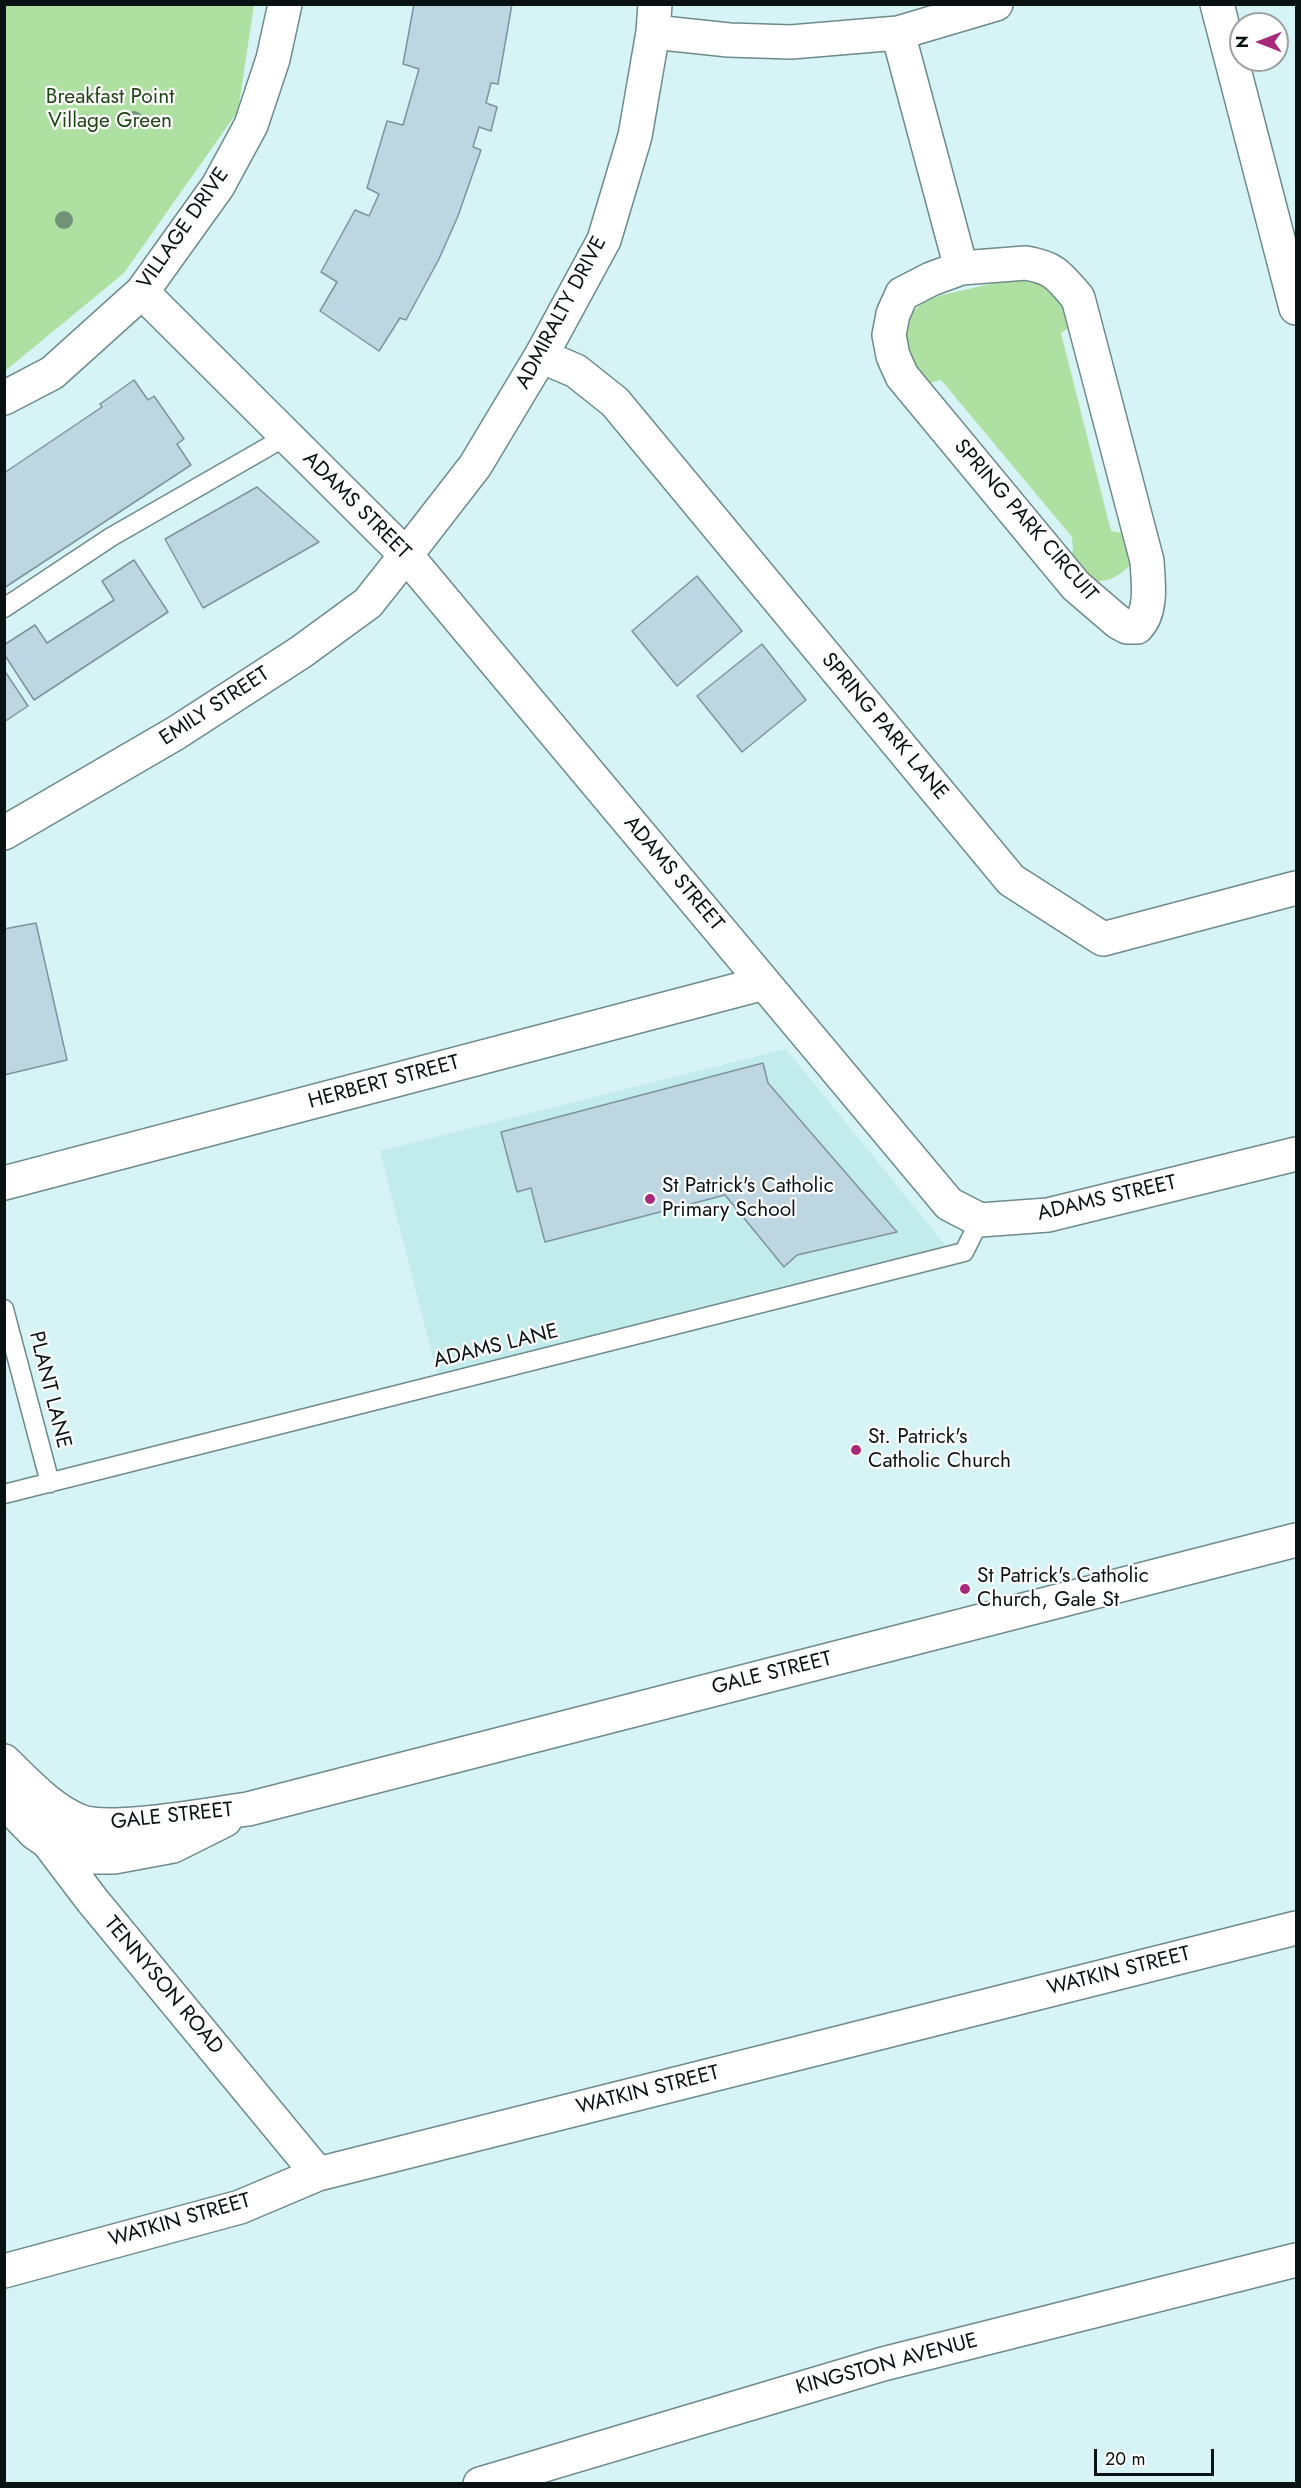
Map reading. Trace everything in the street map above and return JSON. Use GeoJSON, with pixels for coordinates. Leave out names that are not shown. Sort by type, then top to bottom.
{"type":"FeatureCollection","features":[{"type":"Feature","properties":{"kind":"street","name":"VILLAGE DRIVE"},"geometry":{"type":"LineString","coordinates":[[4,398],[52,374],[142,292],[218,186],[251,124],[273,59],[285,4]]}},
{"type":"Feature","properties":{"kind":"street"},"geometry":{"type":"LineString","coordinates":[[654,18],[729,40],[791,42],[898,33],[996,4]]}},
{"type":"Feature","properties":{"kind":"street"},"geometry":{"type":"LineString","coordinates":[[1217,4],[1296,308]]}},
{"type":"Feature","properties":{"kind":"street","name":"ADMIRALTY DRIVE"},"geometry":{"type":"LineString","coordinates":[[406,555],[475,466],[542,356],[604,240],[635,136],[654,18]]}},
{"type":"Feature","properties":{"kind":"street"},"geometry":{"type":"LineString","coordinates":[[898,33],[961,268]]}},
{"type":"Feature","properties":{"kind":"street","name":"SPRING PARK CIRCUIT"},"geometry":{"type":"LineString","coordinates":[[1026,263],[1046,267],[1063,280],[1078,298],[1147,561],[1149,588],[1147,604],[1143,622],[1137,627],[1127,627],[1118,622],[1076,586],[902,376],[893,356],[889,335],[892,314],[902,294],[931,279],[961,268],[1026,263]]}},
{"type":"Feature","properties":{"kind":"street","name":"ADAMS STREET"},"geometry":{"type":"LineString","coordinates":[[142,292],[406,555],[949,1204],[980,1220],[1048,1215],[1296,1154]]}},
{"type":"Feature","properties":{"kind":"street","name":"SPRING PARK LANE"},"geometry":{"type":"LineString","coordinates":[[542,356],[576,371],[615,402],[1011,880],[1103,939],[1296,888]]}},
{"type":"Feature","properties":{"kind":"street","name":"EMILY STREET"},"geometry":{"type":"LineString","coordinates":[[4,833],[176,733],[301,652],[368,603],[406,555]]}},
{"type":"Feature","properties":{"kind":"street","name":"HERBERT STREET"},"geometry":{"type":"LineString","coordinates":[[4,1183],[764,983]]}},
{"type":"Feature","properties":{"kind":"street","name":"GALE STREET"},"geometry":{"type":"LineString","coordinates":[[4,1761],[62,1812],[82,1822],[120,1825],[248,1809],[1296,1540]]}},
{"type":"Feature","properties":{"kind":"street","name":"TENNYSON ROAD"},"geometry":{"type":"LineString","coordinates":[[4,1801],[35,1833],[48,1842],[92,1900],[318,2174]]}},
{"type":"Feature","properties":{"kind":"street","name":"GALE STREET"},"geometry":{"type":"LineString","coordinates":[[48,1842],[68,1852],[92,1857],[138,1854],[173,1846],[248,1809]]}},
{"type":"Feature","properties":{"kind":"street","name":"WATKIN STREET"},"geometry":{"type":"LineString","coordinates":[[4,2271],[240,2207],[318,2174],[1294,1936]]}},
{"type":"Feature","properties":{"kind":"street","name":"KINGSTON AVENUE"},"geometry":{"type":"LineString","coordinates":[[480,2484],[883,2364],[1296,2260]]}},
{"type":"Feature","properties":{"kind":"lane"},"geometry":{"type":"LineString","coordinates":[[4,608],[111,537],[286,436]]}},
{"type":"Feature","properties":{"kind":"lane","name":"ADAMS LANE"},"geometry":{"type":"LineString","coordinates":[[4,1494],[964,1252],[980,1220]]}},
{"type":"Feature","properties":{"kind":"lane","name":"PLANT LANE"},"geometry":{"type":"LineString","coordinates":[[4,1308],[50,1483]]}},
{"type":"Feature","properties":{"kind":"shaded area","name":"St Patrick's Catholic Primary School"},"geometry":{"type":"Polygon","coordinates":[[[786,1049],[946,1246],[437,1374],[380,1151],[786,1049]]]}},
{"type":"Feature","properties":{"kind":"green space","name":"Breakfast Point Village Green"},"geometry":{"type":"Polygon","coordinates":[[[4,5],[254,5],[238,111],[124,273],[5,371],[4,5]]]}},
{"type":"Feature","properties":{"kind":"green space"},"geometry":{"type":"Polygon","coordinates":[[[1021,277],[1055,286],[1075,324],[1061,333],[1111,531],[1124,533],[1131,547],[1129,566],[1111,579],[1088,581],[1069,560],[1073,549],[1072,537],[941,380],[925,384],[903,353],[903,333],[910,315],[922,303],[938,296],[1021,277]]]}},
{"type":"Feature","properties":{"kind":"building"},"geometry":{"type":"Polygon","coordinates":[[[414,4],[512,4],[498,84],[491,83],[486,103],[497,107],[491,131],[479,127],[473,147],[481,150],[458,216],[439,259],[406,320],[400,318],[379,351],[320,311],[337,282],[321,272],[355,210],[369,216],[379,194],[367,188],[387,121],[403,125],[419,69],[403,64],[414,4]]]}},
{"type":"Feature","properties":{"kind":"building"},"geometry":{"type":"Polygon","coordinates":[[[134,380],[148,400],[154,396],[184,439],[177,444],[191,465],[4,588],[4,473],[102,407],[100,404],[134,380]]]}},
{"type":"Feature","properties":{"kind":"building"},"geometry":{"type":"Polygon","coordinates":[[[257,487],[319,542],[203,608],[165,539],[257,487]]]}},
{"type":"Feature","properties":{"kind":"building"},"geometry":{"type":"Polygon","coordinates":[[[134,560],[168,612],[34,700],[4,654],[4,645],[35,625],[47,643],[114,600],[102,581],[134,560]]]}},
{"type":"Feature","properties":{"kind":"building"},"geometry":{"type":"Polygon","coordinates":[[[697,576],[742,631],[677,686],[632,631],[697,576]]]}},
{"type":"Feature","properties":{"kind":"building"},"geometry":{"type":"Polygon","coordinates":[[[762,644],[806,700],[742,752],[697,696],[762,644]]]}},
{"type":"Feature","properties":{"kind":"building"},"geometry":{"type":"Polygon","coordinates":[[[4,670],[28,706],[4,722],[4,670]]]}},
{"type":"Feature","properties":{"kind":"building"},"geometry":{"type":"Polygon","coordinates":[[[36,923],[67,1060],[4,1075],[4,929],[36,923]]]}},
{"type":"Feature","properties":{"kind":"building"},"geometry":{"type":"Polygon","coordinates":[[[763,1063],[768,1083],[897,1232],[797,1255],[784,1267],[725,1195],[545,1242],[531,1188],[517,1192],[501,1132],[763,1063]]]}},
{"type":"Feature","properties":{"kind":"place","name":"St Patrick's Catholic Primary School"},"geometry":{"type":"Point","coordinates":[650,1199]}},
{"type":"Feature","properties":{"kind":"place","name":"St. Patrick's Catholic Church"},"geometry":{"type":"Point","coordinates":[856,1450]}},
{"type":"Feature","properties":{"kind":"place","name":"St Patrick's Catholic Church, Gale St"},"geometry":{"type":"Point","coordinates":[965,1589]}}]}
